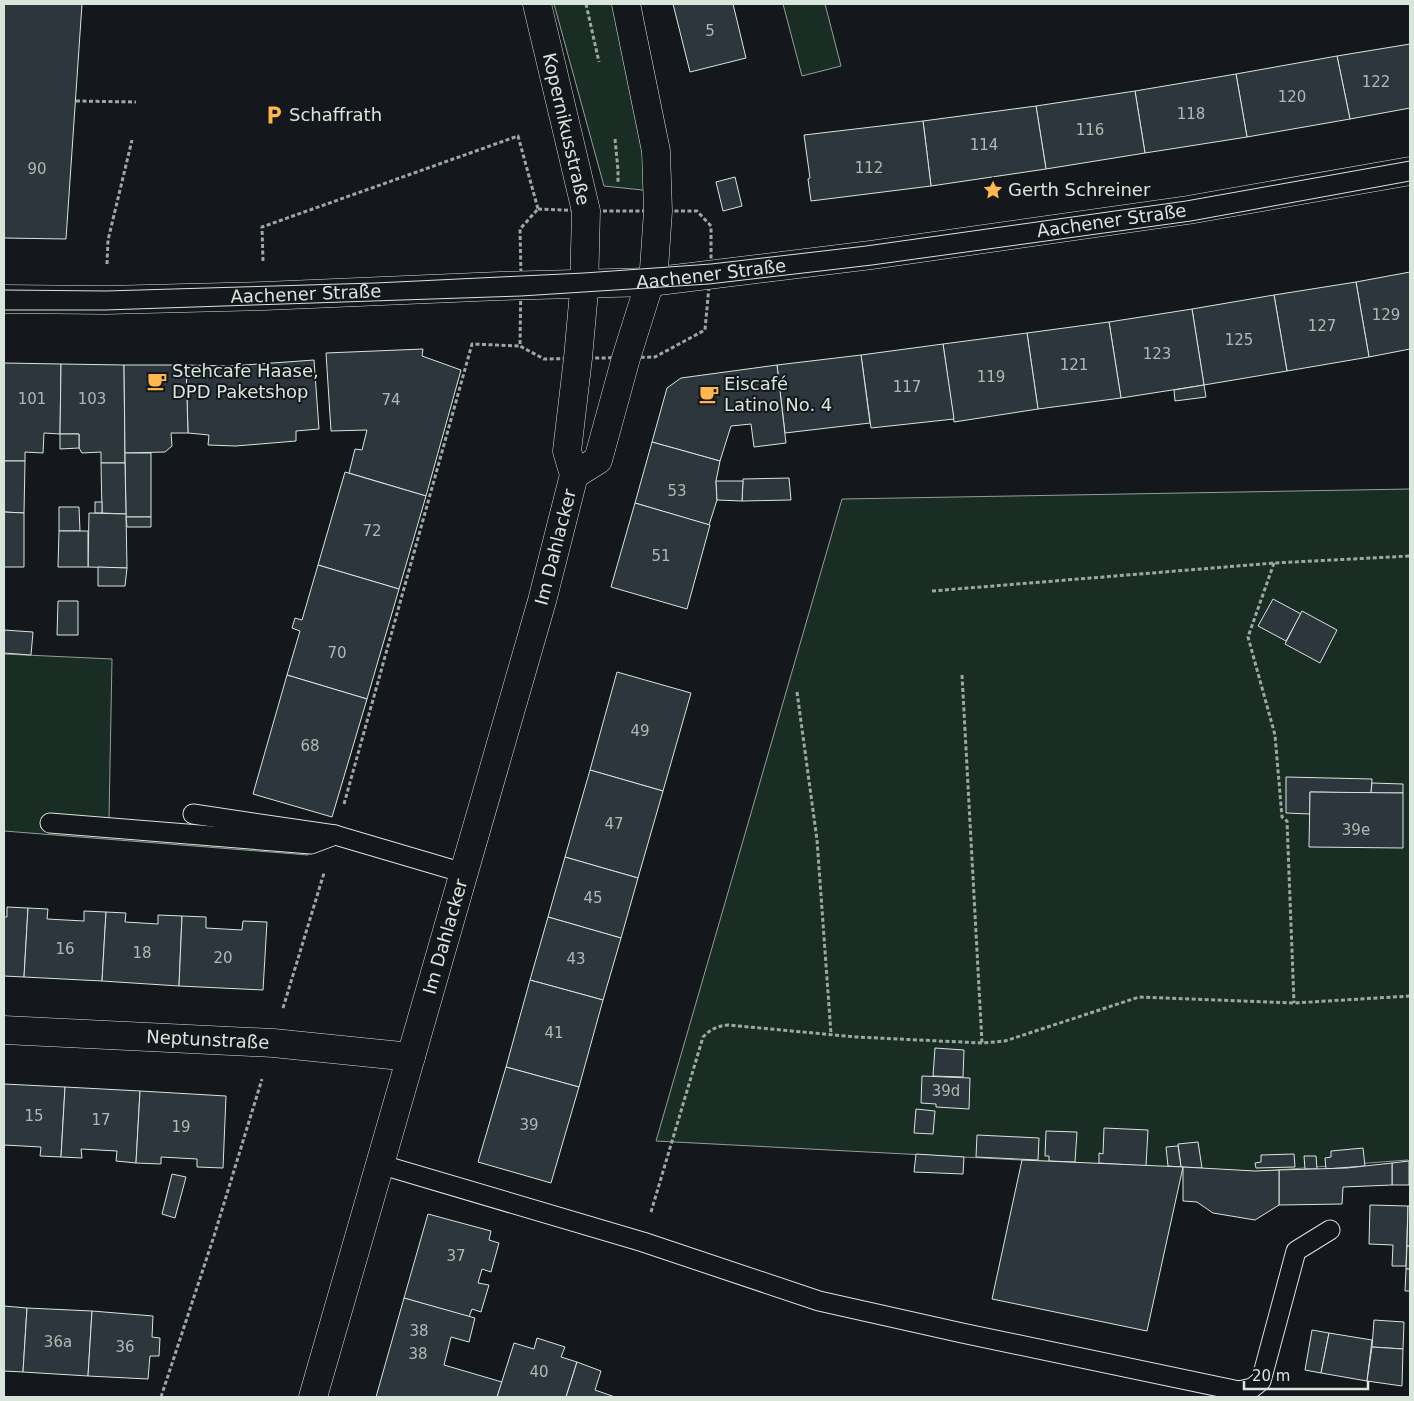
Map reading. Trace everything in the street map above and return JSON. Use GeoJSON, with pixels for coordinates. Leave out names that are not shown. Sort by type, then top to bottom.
{"type":"FeatureCollection","features":[{"type":"Feature","properties":{"kind":"street","name":"Kopernikusstraße"},"geometry":{"type":"LineString","coordinates":[[538,4],[586,211],[584,284]]}},
{"type":"Feature","properties":{"kind":"street"},"geometry":{"type":"LineString","coordinates":[[626,4],[656,151],[658,211],[654,269],[650,282]]}},
{"type":"Feature","properties":{"kind":"street","name":"Aachener Straße"},"geometry":{"type":"LineString","coordinates":[[4,299],[106,300],[264,296],[650,282],[871,255],[1178,212],[1410,171]]}},
{"type":"Feature","properties":{"kind":"street","name":"Im Dahlacker"},"geometry":{"type":"LineString","coordinates":[[574,475],[598,460],[626,358],[650,282]]}},
{"type":"Feature","properties":{"kind":"street","name":"Im Dahlacker"},"geometry":{"type":"LineString","coordinates":[[313,1397],[542,601],[574,475],[567,451],[578,358],[584,284]]}},
{"type":"Feature","properties":{"kind":"street","name":"Neptunstraße"},"geometry":{"type":"LineString","coordinates":[[4,1030],[272,1043],[412,1057]]}},
{"type":"Feature","properties":{"kind":"lane"},"geometry":{"type":"LineString","coordinates":[[193,814],[335,835],[464,873]]}},
{"type":"Feature","properties":{"kind":"lane"},"geometry":{"type":"LineString","coordinates":[[50,822],[311,844],[335,835]]}},
{"type":"Feature","properties":{"kind":"lane"},"geometry":{"type":"LineString","coordinates":[[379,1164],[643,1242],[820,1301],[971,1335],[1239,1391],[1252,1388],[1261,1380],[1296,1251],[1330,1230]]}},
{"type":"Feature","properties":{"kind":"path"},"geometry":{"type":"LineString","coordinates":[[586,4],[599,64]]}},
{"type":"Feature","properties":{"kind":"path"},"geometry":{"type":"LineString","coordinates":[[76,101],[136,102]]}},
{"type":"Feature","properties":{"kind":"path"},"geometry":{"type":"LineString","coordinates":[[264,296],[262,227],[518,136],[538,209]]}},
{"type":"Feature","properties":{"kind":"path"},"geometry":{"type":"LineString","coordinates":[[614,137],[618,186]]}},
{"type":"Feature","properties":{"kind":"path"},"geometry":{"type":"LineString","coordinates":[[106,300],[108,240],[132,140]]}},
{"type":"Feature","properties":{"kind":"path"},"geometry":{"type":"LineString","coordinates":[[617,203],[617,211]]}},
{"type":"Feature","properties":{"kind":"path"},"geometry":{"type":"LineString","coordinates":[[932,591],[1274,563],[1410,556]]}},
{"type":"Feature","properties":{"kind":"path"},"geometry":{"type":"LineString","coordinates":[[1274,563],[1248,637],[1275,735],[1282,817],[1287,821],[1294,1003]]}},
{"type":"Feature","properties":{"kind":"path"},"geometry":{"type":"LineString","coordinates":[[962,675],[982,1043]]}},
{"type":"Feature","properties":{"kind":"path"},"geometry":{"type":"LineString","coordinates":[[796,692],[817,840],[831,1034]]}},
{"type":"Feature","properties":{"kind":"path"},"geometry":{"type":"LineString","coordinates":[[643,1242],[703,1037],[710,1030],[718,1026],[728,1025],[831,1034],[982,1043],[1006,1041],[1139,997],[1294,1003],[1410,996]]}},
{"type":"Feature","properties":{"kind":"green space"},"geometry":{"type":"Polygon","coordinates":[[[554,4],[621,4],[652,191],[604,186],[554,4]]]}},
{"type":"Feature","properties":{"kind":"green space"},"geometry":{"type":"Polygon","coordinates":[[[783,4],[825,4],[841,66],[802,76],[783,4]]]}},
{"type":"Feature","properties":{"kind":"green space"},"geometry":{"type":"Polygon","coordinates":[[[1410,489],[1410,1170],[1408,1160],[1251,1172],[656,1141],[842,499],[1410,489]]]}},
{"type":"Feature","properties":{"kind":"green space"},"geometry":{"type":"Polygon","coordinates":[[[4,654],[112,659],[109,819],[313,835],[308,855],[4,831],[4,654]]]}},
{"type":"Feature","properties":{"kind":"building"},"geometry":{"type":"Polygon","coordinates":[[[4,4],[82,4],[66,239],[4,238],[4,4]]]}},
{"type":"Feature","properties":{"kind":"building"},"geometry":{"type":"Polygon","coordinates":[[[673,4],[733,4],[746,58],[690,72],[673,4]]]}},
{"type":"Feature","properties":{"kind":"building"},"geometry":{"type":"Polygon","coordinates":[[[1410,44],[1410,108],[1350,119],[1337,56],[1410,44]]]}},
{"type":"Feature","properties":{"kind":"building"},"geometry":{"type":"Polygon","coordinates":[[[1337,56],[1350,119],[1247,137],[1236,74],[1337,56]]]}},
{"type":"Feature","properties":{"kind":"building"},"geometry":{"type":"Polygon","coordinates":[[[1236,74],[1247,137],[1145,153],[1135,91],[1236,74]]]}},
{"type":"Feature","properties":{"kind":"building"},"geometry":{"type":"Polygon","coordinates":[[[1135,91],[1145,153],[1046,169],[1036,106],[1135,91]]]}},
{"type":"Feature","properties":{"kind":"building"},"geometry":{"type":"Polygon","coordinates":[[[1036,106],[1046,169],[931,186],[923,121],[1036,106]]]}},
{"type":"Feature","properties":{"kind":"building"},"geometry":{"type":"Polygon","coordinates":[[[923,121],[931,186],[811,201],[804,135],[923,121]]]}},
{"type":"Feature","properties":{"kind":"building"},"geometry":{"type":"Polygon","coordinates":[[[735,177],[742,206],[723,211],[716,182],[735,177]]]}},
{"type":"Feature","properties":{"kind":"building"},"geometry":{"type":"Polygon","coordinates":[[[1410,272],[1410,349],[1369,357],[1356,282],[1410,272]]]}},
{"type":"Feature","properties":{"kind":"building"},"geometry":{"type":"Polygon","coordinates":[[[1356,282],[1369,357],[1287,371],[1274,295],[1356,282]]]}},
{"type":"Feature","properties":{"kind":"building"},"geometry":{"type":"Polygon","coordinates":[[[1274,295],[1287,371],[1204,385],[1192,309],[1274,295]]]}},
{"type":"Feature","properties":{"kind":"building"},"geometry":{"type":"Polygon","coordinates":[[[1192,309],[1204,385],[1121,398],[1109,322],[1192,309]]]}},
{"type":"Feature","properties":{"kind":"building"},"geometry":{"type":"Polygon","coordinates":[[[1109,322],[1121,398],[1038,409],[1027,333],[1109,322]]]}},
{"type":"Feature","properties":{"kind":"building"},"geometry":{"type":"Polygon","coordinates":[[[1027,333],[1038,409],[954,422],[943,344],[1027,333]]]}},
{"type":"Feature","properties":{"kind":"building"},"geometry":{"type":"Polygon","coordinates":[[[943,344],[954,419],[871,428],[861,355],[943,344]]]}},
{"type":"Feature","properties":{"kind":"building"},"geometry":{"type":"Polygon","coordinates":[[[423,349],[422,356],[461,370],[426,496],[349,473],[355,449],[362,450],[367,430],[331,431],[326,353],[423,349]]]}},
{"type":"Feature","properties":{"kind":"building"},"geometry":{"type":"Polygon","coordinates":[[[861,355],[870,423],[785,433],[777,365],[861,355]]]}},
{"type":"Feature","properties":{"kind":"building"},"geometry":{"type":"Polygon","coordinates":[[[314,360],[319,429],[296,431],[296,441],[236,446],[208,445],[209,435],[188,433],[186,365],[231,366],[314,360]]]}},
{"type":"Feature","properties":{"kind":"building"},"geometry":{"type":"Polygon","coordinates":[[[4,363],[61,364],[60,434],[44,433],[43,453],[25,452],[25,461],[4,461],[4,363]]]}},
{"type":"Feature","properties":{"kind":"building"},"geometry":{"type":"Polygon","coordinates":[[[61,364],[124,365],[125,463],[101,463],[101,452],[82,453],[79,448],[79,434],[60,434],[61,364]]]}},
{"type":"Feature","properties":{"kind":"building"},"geometry":{"type":"Polygon","coordinates":[[[124,365],[186,365],[188,433],[171,433],[172,446],[165,452],[125,453],[124,365]]]}},
{"type":"Feature","properties":{"kind":"building"},"geometry":{"type":"Polygon","coordinates":[[[777,365],[786,443],[754,447],[751,424],[731,426],[720,461],[652,442],[667,388],[681,378],[777,365]]]}},
{"type":"Feature","properties":{"kind":"building"},"geometry":{"type":"Polygon","coordinates":[[[1204,385],[1206,397],[1175,401],[1174,390],[1204,385]]]}},
{"type":"Feature","properties":{"kind":"building"},"geometry":{"type":"Polygon","coordinates":[[[60,434],[79,434],[79,448],[60,449],[60,434]]]}},
{"type":"Feature","properties":{"kind":"building"},"geometry":{"type":"Polygon","coordinates":[[[652,442],[720,461],[716,481],[717,500],[709,525],[635,503],[652,442]]]}},
{"type":"Feature","properties":{"kind":"building"},"geometry":{"type":"Polygon","coordinates":[[[125,453],[151,453],[151,517],[126,517],[125,453]]]}},
{"type":"Feature","properties":{"kind":"building"},"geometry":{"type":"Polygon","coordinates":[[[4,461],[25,461],[24,513],[4,512],[4,461]]]}},
{"type":"Feature","properties":{"kind":"building"},"geometry":{"type":"Polygon","coordinates":[[[101,463],[125,463],[126,514],[102,513],[101,463]]]}},
{"type":"Feature","properties":{"kind":"building"},"geometry":{"type":"Polygon","coordinates":[[[345,472],[426,496],[399,589],[318,565],[345,472]]]}},
{"type":"Feature","properties":{"kind":"building"},"geometry":{"type":"Polygon","coordinates":[[[789,478],[791,500],[742,501],[743,479],[789,478]]]}},
{"type":"Feature","properties":{"kind":"building"},"geometry":{"type":"Polygon","coordinates":[[[716,481],[743,481],[742,501],[717,500],[716,481]]]}},
{"type":"Feature","properties":{"kind":"building"},"geometry":{"type":"Polygon","coordinates":[[[95,502],[102,502],[102,513],[95,513],[95,502]]]}},
{"type":"Feature","properties":{"kind":"building"},"geometry":{"type":"Polygon","coordinates":[[[635,503],[710,525],[687,609],[611,587],[635,503]]]}},
{"type":"Feature","properties":{"kind":"building"},"geometry":{"type":"Polygon","coordinates":[[[59,507],[79,507],[80,531],[59,531],[59,507]]]}},
{"type":"Feature","properties":{"kind":"building"},"geometry":{"type":"Polygon","coordinates":[[[4,512],[24,513],[24,567],[4,567],[4,512]]]}},
{"type":"Feature","properties":{"kind":"building"},"geometry":{"type":"Polygon","coordinates":[[[89,513],[126,514],[127,568],[88,567],[89,513]]]}},
{"type":"Feature","properties":{"kind":"building"},"geometry":{"type":"Polygon","coordinates":[[[126,517],[151,517],[151,527],[127,527],[126,517]]]}},
{"type":"Feature","properties":{"kind":"building"},"geometry":{"type":"Polygon","coordinates":[[[59,531],[88,531],[88,567],[58,567],[59,531]]]}},
{"type":"Feature","properties":{"kind":"building"},"geometry":{"type":"Polygon","coordinates":[[[318,565],[399,589],[367,699],[287,675],[300,631],[292,628],[295,618],[302,620],[318,565]]]}},
{"type":"Feature","properties":{"kind":"building"},"geometry":{"type":"Polygon","coordinates":[[[98,567],[127,568],[125,586],[98,586],[98,567]]]}},
{"type":"Feature","properties":{"kind":"building"},"geometry":{"type":"Polygon","coordinates":[[[1273,599],[1301,614],[1286,641],[1258,626],[1273,599]]]}},
{"type":"Feature","properties":{"kind":"building"},"geometry":{"type":"Polygon","coordinates":[[[58,601],[78,601],[78,635],[57,635],[58,601]]]}},
{"type":"Feature","properties":{"kind":"building"},"geometry":{"type":"Polygon","coordinates":[[[1302,611],[1337,630],[1320,663],[1285,644],[1302,611]]]}},
{"type":"Feature","properties":{"kind":"building"},"geometry":{"type":"Polygon","coordinates":[[[4,630],[33,632],[31,655],[4,653],[4,630]]]}},
{"type":"Feature","properties":{"kind":"building"},"geometry":{"type":"Polygon","coordinates":[[[617,672],[691,693],[663,791],[590,770],[617,672]]]}},
{"type":"Feature","properties":{"kind":"building"},"geometry":{"type":"Polygon","coordinates":[[[287,675],[367,699],[332,817],[253,794],[287,675]]]}},
{"type":"Feature","properties":{"kind":"building"},"geometry":{"type":"Polygon","coordinates":[[[590,770],[663,791],[638,878],[565,857],[590,770]]]}},
{"type":"Feature","properties":{"kind":"building"},"geometry":{"type":"Polygon","coordinates":[[[1286,777],[1372,779],[1371,793],[1310,792],[1310,814],[1286,813],[1286,777]]]}},
{"type":"Feature","properties":{"kind":"building"},"geometry":{"type":"Polygon","coordinates":[[[1372,783],[1403,784],[1403,793],[1371,793],[1372,783]]]}},
{"type":"Feature","properties":{"kind":"building"},"geometry":{"type":"Polygon","coordinates":[[[1310,792],[1403,793],[1403,848],[1309,847],[1310,792]]]}},
{"type":"Feature","properties":{"kind":"building"},"geometry":{"type":"Polygon","coordinates":[[[565,857],[638,878],[621,938],[548,917],[565,857]]]}},
{"type":"Feature","properties":{"kind":"building"},"geometry":{"type":"Polygon","coordinates":[[[7,907],[28,908],[24,977],[4,976],[4,917],[7,917],[7,907]]]}},
{"type":"Feature","properties":{"kind":"building"},"geometry":{"type":"Polygon","coordinates":[[[28,908],[48,909],[47,919],[84,921],[84,911],[106,912],[102,981],[24,977],[28,908]]]}},
{"type":"Feature","properties":{"kind":"building"},"geometry":{"type":"Polygon","coordinates":[[[106,912],[126,913],[125,922],[158,924],[158,915],[182,916],[179,986],[102,981],[106,912]]]}},
{"type":"Feature","properties":{"kind":"building"},"geometry":{"type":"Polygon","coordinates":[[[182,916],[206,917],[206,928],[242,930],[243,921],[267,922],[263,990],[179,986],[182,916]]]}},
{"type":"Feature","properties":{"kind":"building"},"geometry":{"type":"Polygon","coordinates":[[[548,917],[621,938],[603,1000],[530,980],[548,917]]]}},
{"type":"Feature","properties":{"kind":"building"},"geometry":{"type":"Polygon","coordinates":[[[530,980],[603,1000],[579,1087],[506,1067],[530,980]]]}},
{"type":"Feature","properties":{"kind":"building"},"geometry":{"type":"Polygon","coordinates":[[[935,1048],[964,1050],[963,1077],[933,1076],[935,1048]]]}},
{"type":"Feature","properties":{"kind":"building"},"geometry":{"type":"Polygon","coordinates":[[[506,1067],[579,1087],[551,1183],[478,1162],[506,1067]]]}},
{"type":"Feature","properties":{"kind":"building"},"geometry":{"type":"Polygon","coordinates":[[[922,1076],[970,1078],[969,1109],[936,1107],[936,1104],[921,1103],[922,1076]]]}},
{"type":"Feature","properties":{"kind":"building"},"geometry":{"type":"Polygon","coordinates":[[[4,1084],[65,1087],[61,1157],[40,1156],[41,1147],[4,1145],[4,1084]]]}},
{"type":"Feature","properties":{"kind":"building"},"geometry":{"type":"Polygon","coordinates":[[[65,1087],[140,1091],[136,1163],[116,1161],[117,1151],[81,1149],[82,1158],[61,1157],[65,1087]]]}},
{"type":"Feature","properties":{"kind":"building"},"geometry":{"type":"Polygon","coordinates":[[[140,1091],[226,1096],[223,1168],[197,1167],[197,1159],[161,1157],[161,1164],[136,1163],[140,1091]]]}},
{"type":"Feature","properties":{"kind":"building"},"geometry":{"type":"Polygon","coordinates":[[[916,1109],[935,1111],[933,1134],[914,1133],[916,1109]]]}},
{"type":"Feature","properties":{"kind":"building"},"geometry":{"type":"Polygon","coordinates":[[[1104,1128],[1148,1130],[1146,1166],[1099,1163],[1099,1153],[1103,1154],[1104,1128]]]}},
{"type":"Feature","properties":{"kind":"building"},"geometry":{"type":"Polygon","coordinates":[[[1046,1131],[1077,1132],[1075,1162],[1049,1161],[1049,1156],[1045,1156],[1046,1131]]]}},
{"type":"Feature","properties":{"kind":"building"},"geometry":{"type":"Polygon","coordinates":[[[977,1135],[1039,1138],[1038,1160],[976,1157],[977,1135]]]}},
{"type":"Feature","properties":{"kind":"building"},"geometry":{"type":"Polygon","coordinates":[[[1198,1142],[1202,1168],[1181,1167],[1178,1144],[1198,1142]]]}},
{"type":"Feature","properties":{"kind":"building"},"geometry":{"type":"Polygon","coordinates":[[[1178,1146],[1181,1167],[1168,1166],[1166,1147],[1178,1146]]]}},
{"type":"Feature","properties":{"kind":"building"},"geometry":{"type":"Polygon","coordinates":[[[1363,1148],[1365,1166],[1326,1169],[1325,1158],[1331,1157],[1331,1151],[1363,1148]]]}},
{"type":"Feature","properties":{"kind":"building"},"geometry":{"type":"Polygon","coordinates":[[[916,1154],[964,1157],[963,1174],[914,1172],[916,1154]]]}},
{"type":"Feature","properties":{"kind":"building"},"geometry":{"type":"Polygon","coordinates":[[[1294,1154],[1295,1167],[1256,1168],[1255,1163],[1261,1162],[1261,1155],[1294,1154]]]}},
{"type":"Feature","properties":{"kind":"building"},"geometry":{"type":"Polygon","coordinates":[[[1304,1156],[1316,1156],[1317,1169],[1305,1169],[1304,1156]]]}},
{"type":"Feature","properties":{"kind":"building"},"geometry":{"type":"Polygon","coordinates":[[[1022,1160],[1183,1167],[1147,1331],[992,1299],[1022,1160]]]}},
{"type":"Feature","properties":{"kind":"building"},"geometry":{"type":"Polygon","coordinates":[[[1409,1161],[1409,1185],[1392,1185],[1392,1163],[1409,1161]]]}},
{"type":"Feature","properties":{"kind":"building"},"geometry":{"type":"Polygon","coordinates":[[[1392,1163],[1392,1185],[1343,1187],[1342,1204],[1279,1205],[1279,1170],[1347,1168],[1392,1163]]]}},
{"type":"Feature","properties":{"kind":"building"},"geometry":{"type":"Polygon","coordinates":[[[1183,1167],[1255,1171],[1279,1170],[1279,1205],[1255,1220],[1213,1213],[1197,1202],[1183,1201],[1183,1167]]]}},
{"type":"Feature","properties":{"kind":"building"},"geometry":{"type":"Polygon","coordinates":[[[172,1174],[186,1177],[175,1218],[162,1214],[172,1174]]]}},
{"type":"Feature","properties":{"kind":"building"},"geometry":{"type":"Polygon","coordinates":[[[1370,1205],[1408,1206],[1406,1266],[1392,1266],[1393,1245],[1369,1244],[1370,1205]]]}},
{"type":"Feature","properties":{"kind":"building"},"geometry":{"type":"Polygon","coordinates":[[[1408,1206],[1410,1206],[1410,1246],[1407,1246],[1408,1206]]]}},
{"type":"Feature","properties":{"kind":"building"},"geometry":{"type":"Polygon","coordinates":[[[428,1214],[491,1231],[489,1240],[499,1243],[491,1272],[482,1269],[478,1283],[489,1285],[481,1312],[472,1309],[469,1317],[404,1298],[428,1214]]]}},
{"type":"Feature","properties":{"kind":"building"},"geometry":{"type":"Polygon","coordinates":[[[1407,1246],[1410,1246],[1410,1269],[1406,1269],[1407,1246]]]}},
{"type":"Feature","properties":{"kind":"building"},"geometry":{"type":"Polygon","coordinates":[[[1406,1269],[1410,1269],[1410,1291],[1405,1291],[1406,1269]]]}},
{"type":"Feature","properties":{"kind":"building"},"geometry":{"type":"Polygon","coordinates":[[[404,1298],[475,1318],[469,1342],[451,1337],[444,1365],[502,1382],[497,1397],[376,1397],[404,1298]]]}},
{"type":"Feature","properties":{"kind":"building"},"geometry":{"type":"Polygon","coordinates":[[[4,1306],[27,1308],[23,1372],[4,1371],[4,1306]]]}},
{"type":"Feature","properties":{"kind":"building"},"geometry":{"type":"Polygon","coordinates":[[[27,1308],[92,1311],[88,1376],[23,1372],[27,1308]]]}},
{"type":"Feature","properties":{"kind":"building"},"geometry":{"type":"Polygon","coordinates":[[[92,1311],[153,1316],[152,1337],[160,1338],[159,1356],[150,1356],[148,1379],[88,1376],[92,1311]]]}},
{"type":"Feature","properties":{"kind":"building"},"geometry":{"type":"Polygon","coordinates":[[[1374,1320],[1404,1322],[1403,1349],[1372,1347],[1374,1320]]]}},
{"type":"Feature","properties":{"kind":"building"},"geometry":{"type":"Polygon","coordinates":[[[1312,1330],[1329,1333],[1321,1373],[1305,1370],[1312,1330]]]}},
{"type":"Feature","properties":{"kind":"building"},"geometry":{"type":"Polygon","coordinates":[[[1329,1333],[1372,1340],[1367,1381],[1321,1373],[1329,1333]]]}},
{"type":"Feature","properties":{"kind":"building"},"geometry":{"type":"Polygon","coordinates":[[[537,1338],[565,1347],[561,1357],[577,1362],[566,1397],[497,1397],[514,1343],[534,1349],[537,1338]]]}},
{"type":"Feature","properties":{"kind":"building"},"geometry":{"type":"Polygon","coordinates":[[[1372,1347],[1403,1349],[1402,1386],[1367,1381],[1372,1347]]]}},
{"type":"Feature","properties":{"kind":"building"},"geometry":{"type":"Polygon","coordinates":[[[577,1362],[601,1371],[595,1390],[615,1397],[566,1397],[577,1362]]]}},
{"type":"Feature","properties":{"kind":"tram line"},"geometry":{"type":"LineString","coordinates":[[4,290],[106,291],[375,283],[584,273],[711,264],[866,246],[1186,201],[1410,161]]}},
{"type":"Feature","properties":{"kind":"tram line"},"geometry":{"type":"LineString","coordinates":[[4,310],[105,310],[521,296],[709,284],[872,265],[1191,221],[1410,181]]}},
{"type":"Feature","properties":{"kind":"place","name":"Schaffrath"},"geometry":{"type":"Point","coordinates":[274,115]}},
{"type":"Feature","properties":{"kind":"place","name":"Gerth Schreiner"},"geometry":{"type":"Point","coordinates":[993,190]}},
{"type":"Feature","properties":{"kind":"place","name":"Stehcafe Haase, DPD Paketshop"},"geometry":{"type":"Point","coordinates":[157,381]}},
{"type":"Feature","properties":{"kind":"place","name":"Eiscafé Latino No. 4"},"geometry":{"type":"Point","coordinates":[709,394]}}]}
